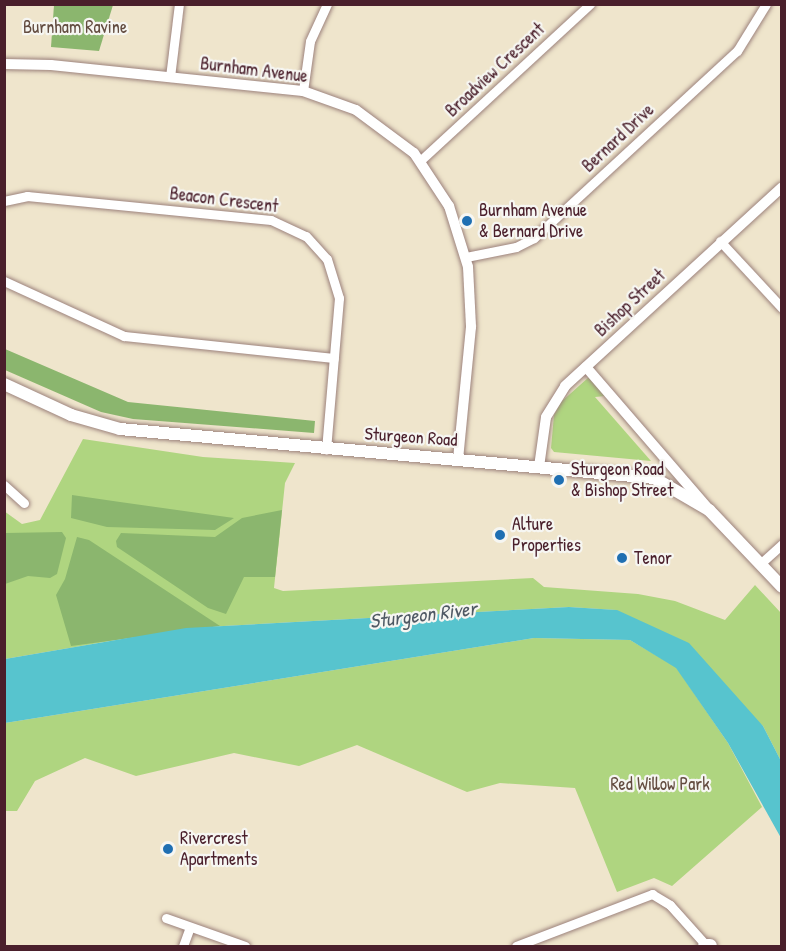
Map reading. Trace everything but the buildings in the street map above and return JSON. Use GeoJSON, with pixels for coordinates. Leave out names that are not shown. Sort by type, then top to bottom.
{"type":"FeatureCollection","features":[{"type":"Feature","properties":{"kind":"main road","name":"Sturgeon Road"},"geometry":{"type":"LineString","coordinates":[[4,384],[71,415],[120,429],[654,478],[709,510],[782,587]]}},
{"type":"Feature","properties":{"kind":"street"},"geometry":{"type":"LineString","coordinates":[[170,76],[179,4]]}},
{"type":"Feature","properties":{"kind":"street"},"geometry":{"type":"LineString","coordinates":[[303,91],[310,41],[327,4]]}},
{"type":"Feature","properties":{"kind":"street","name":"Broadview Crescent"},"geometry":{"type":"LineString","coordinates":[[421,160],[590,4]]}},
{"type":"Feature","properties":{"kind":"street","name":"Bernard Drive"},"geometry":{"type":"LineString","coordinates":[[466,257],[516,247],[534,238],[736,51],[766,4]]}},
{"type":"Feature","properties":{"kind":"street","name":"Burnham Avenue"},"geometry":{"type":"LineString","coordinates":[[4,64],[170,76],[303,91],[356,110],[383,127],[421,160],[449,206],[466,257],[471,327],[458,459]]}},
{"type":"Feature","properties":{"kind":"street","name":"Bishop Street"},"geometry":{"type":"LineString","coordinates":[[539,466],[542,436],[550,408],[586,367],[720,241],[782,187]]}},
{"type":"Feature","properties":{"kind":"street","name":"Beacon Crescent"},"geometry":{"type":"LineString","coordinates":[[4,201],[27,196],[271,220],[289,226],[321,250],[335,278],[339,298],[326,449]]}},
{"type":"Feature","properties":{"kind":"street"},"geometry":{"type":"LineString","coordinates":[[720,241],[782,308]]}},
{"type":"Feature","properties":{"kind":"street"},"geometry":{"type":"LineString","coordinates":[[4,281],[124,336],[334,358]]}},
{"type":"Feature","properties":{"kind":"street"},"geometry":{"type":"LineString","coordinates":[[586,367],[709,510]]}},
{"type":"Feature","properties":{"kind":"street"},"geometry":{"type":"LineString","coordinates":[[4,485],[24,503]]}},
{"type":"Feature","properties":{"kind":"street"},"geometry":{"type":"LineString","coordinates":[[760,564],[782,544]]}},
{"type":"Feature","properties":{"kind":"street"},"geometry":{"type":"LineString","coordinates":[[516,946],[652,894],[670,905],[707,946]]}},
{"type":"Feature","properties":{"kind":"street"},"geometry":{"type":"LineString","coordinates":[[166,918],[245,946]]}},
{"type":"Feature","properties":{"kind":"street"},"geometry":{"type":"LineString","coordinates":[[183,946],[190,927]]}},
{"type":"Feature","properties":{"kind":"green space","name":"Burnham Ravine"},"geometry":{"type":"Polygon","coordinates":[[[54,5],[113,5],[99,51],[51,47],[54,5]]]}},
{"type":"Feature","properties":{"kind":"green space"},"geometry":{"type":"Polygon","coordinates":[[[5,349],[128,402],[315,421],[314,433],[133,419],[101,412],[5,370],[5,349]]]}},
{"type":"Feature","properties":{"kind":"green space"},"geometry":{"type":"Polygon","coordinates":[[[589,377],[605,396],[595,397],[651,461],[554,452],[551,448],[554,415],[561,402],[589,377]]]}},
{"type":"Feature","properties":{"kind":"green space"},"geometry":{"type":"Polygon","coordinates":[[[83,439],[203,457],[295,463],[285,483],[274,588],[283,591],[533,578],[544,587],[638,594],[675,601],[725,620],[755,585],[781,613],[781,761],[763,726],[616,610],[569,607],[186,628],[5,659],[4,511],[22,524],[40,520],[83,439]]]}},
{"type":"Feature","properties":{"kind":"green space"},"geometry":{"type":"Polygon","coordinates":[[[72,495],[234,518],[215,530],[107,527],[71,518],[72,495]]]}},
{"type":"Feature","properties":{"kind":"green space"},"geometry":{"type":"Polygon","coordinates":[[[282,510],[275,577],[244,577],[226,614],[208,608],[117,547],[116,541],[121,533],[215,537],[242,518],[282,510]]]}},
{"type":"Feature","properties":{"kind":"green space"},"geometry":{"type":"Polygon","coordinates":[[[62,532],[66,538],[57,574],[50,578],[28,576],[5,584],[5,533],[62,532]]]}},
{"type":"Feature","properties":{"kind":"green space"},"geometry":{"type":"Polygon","coordinates":[[[77,537],[89,540],[220,626],[71,646],[56,595],[65,579],[77,537]]]}},
{"type":"Feature","properties":{"kind":"green space","name":"Red Willow Park"},"geometry":{"type":"Polygon","coordinates":[[[534,638],[630,640],[676,667],[728,743],[762,807],[672,886],[654,878],[617,892],[575,788],[500,783],[467,792],[357,745],[299,766],[234,753],[136,776],[85,758],[35,781],[17,811],[5,811],[5,723],[534,638]]]}},
{"type":"Feature","properties":{"kind":"water"},"geometry":{"type":"Polygon","coordinates":[[[569,607],[617,610],[689,643],[763,726],[781,761],[781,838],[728,743],[676,668],[630,640],[534,638],[5,723],[5,659],[186,628],[569,607]]]}},
{"type":"Feature","properties":{"kind":"place","name":"Burnham Avenue & Bernard Drive"},"geometry":{"type":"Point","coordinates":[467,221]}},
{"type":"Feature","properties":{"kind":"place","name":"Sturgeon Road & Bishop Street"},"geometry":{"type":"Point","coordinates":[559,480]}},
{"type":"Feature","properties":{"kind":"place","name":"Alture Properties"},"geometry":{"type":"Point","coordinates":[500,535]}},
{"type":"Feature","properties":{"kind":"place","name":"Tenor"},"geometry":{"type":"Point","coordinates":[622,558]}},
{"type":"Feature","properties":{"kind":"place","name":"Rivercrest Apartments"},"geometry":{"type":"Point","coordinates":[168,849]}},
{"type":"Feature","properties":{"kind":"water label","name":"Sturgeon River"},"geometry":{"type":"Point","coordinates":[423,614]}}]}
